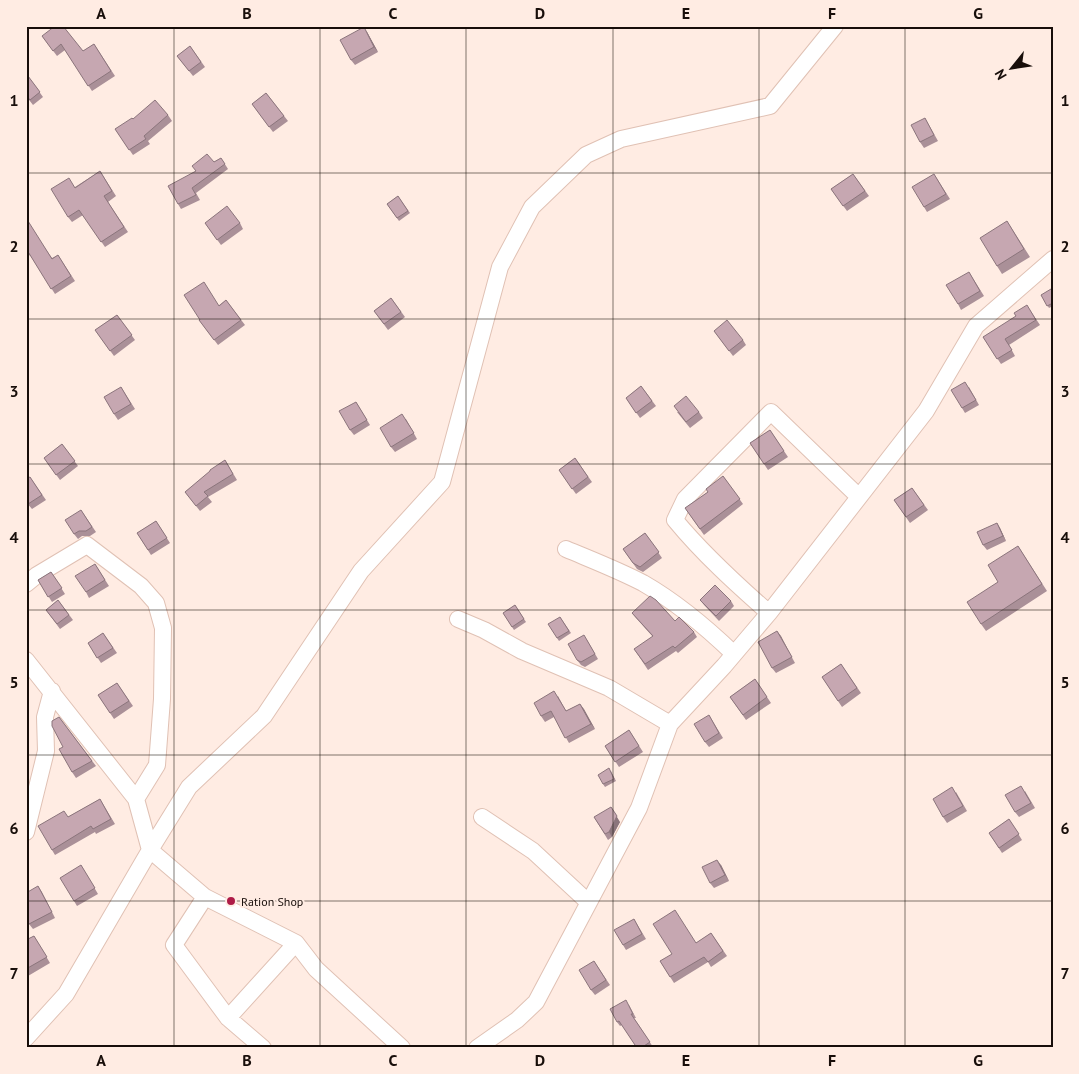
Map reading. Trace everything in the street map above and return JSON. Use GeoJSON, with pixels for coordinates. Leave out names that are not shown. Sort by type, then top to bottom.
{"type":"FeatureCollection","features":[{"type":"Feature","properties":{"kind":"street"},"geometry":{"type":"LineString","coordinates":[[26,1038],[66,994],[189,787],[264,716],[361,571],[442,482],[500,267],[532,207],[586,155],[621,139],[770,106],[834,26]]}},
{"type":"Feature","properties":{"kind":"street"},"geometry":{"type":"LineString","coordinates":[[477,1048],[517,1020],[536,1002],[639,808],[670,724],[769,613],[858,496],[926,411],[976,326],[1053,259]]}},
{"type":"Feature","properties":{"kind":"street"},"geometry":{"type":"LineString","coordinates":[[769,613],[714,562],[675,520],[685,499],[770,412],[858,496]]}},
{"type":"Feature","properties":{"kind":"street"},"geometry":{"type":"LineString","coordinates":[[26,584],[37,575],[87,545],[140,586],[156,603],[163,628],[162,699],[157,766],[136,799]]}},
{"type":"Feature","properties":{"kind":"street"},"geometry":{"type":"LineString","coordinates":[[566,549],[644,584],[707,629],[734,654]]}},
{"type":"Feature","properties":{"kind":"street"},"geometry":{"type":"LineString","coordinates":[[458,619],[484,630],[522,651],[609,688],[670,724]]}},
{"type":"Feature","properties":{"kind":"street"},"geometry":{"type":"LineString","coordinates":[[26,660],[136,799],[150,850],[205,897],[296,943],[316,969],[402,1048]]}},
{"type":"Feature","properties":{"kind":"street"},"geometry":{"type":"LineString","coordinates":[[26,832],[46,751],[45,716],[52,691]]}},
{"type":"Feature","properties":{"kind":"street"},"geometry":{"type":"LineString","coordinates":[[482,817],[533,851],[588,902]]}},
{"type":"Feature","properties":{"kind":"street"},"geometry":{"type":"LineString","coordinates":[[205,897],[174,945],[228,1018],[263,1048]]}},
{"type":"Feature","properties":{"kind":"street"},"geometry":{"type":"LineString","coordinates":[[228,1018],[296,943]]}},
{"type":"Feature","properties":{"kind":"building"},"geometry":{"type":"Polygon","coordinates":[[[55,26],[63,26],[83,51],[94,44],[111,71],[88,86],[61,44],[53,51],[42,36],[55,26]]]}},
{"type":"Feature","properties":{"kind":"building"},"geometry":{"type":"Polygon","coordinates":[[[364,27],[374,47],[351,60],[340,40],[364,27]]]}},
{"type":"Feature","properties":{"kind":"building"},"geometry":{"type":"Polygon","coordinates":[[[190,46],[201,62],[189,71],[177,56],[190,46]]]}},
{"type":"Feature","properties":{"kind":"building"},"geometry":{"type":"Polygon","coordinates":[[[28,76],[40,92],[30,100],[26,95],[26,77],[28,76]]]}},
{"type":"Feature","properties":{"kind":"building"},"geometry":{"type":"Polygon","coordinates":[[[266,93],[284,116],[269,127],[252,104],[266,93]]]}},
{"type":"Feature","properties":{"kind":"building"},"geometry":{"type":"Polygon","coordinates":[[[155,100],[168,115],[144,136],[146,139],[129,150],[115,129],[133,119],[155,100]]]}},
{"type":"Feature","properties":{"kind":"building"},"geometry":{"type":"Polygon","coordinates":[[[925,118],[934,135],[920,142],[911,125],[925,118]]]}},
{"type":"Feature","properties":{"kind":"building"},"geometry":{"type":"Polygon","coordinates":[[[207,154],[214,162],[221,158],[225,164],[192,188],[196,195],[178,204],[168,186],[196,171],[192,166],[207,154]]]}},
{"type":"Feature","properties":{"kind":"building"},"geometry":{"type":"Polygon","coordinates":[[[100,171],[112,191],[104,196],[124,227],[101,242],[79,210],[68,217],[51,189],[69,178],[75,188],[100,171]]]}},
{"type":"Feature","properties":{"kind":"building"},"geometry":{"type":"Polygon","coordinates":[[[853,174],[865,191],[843,206],[831,189],[853,174]]]}},
{"type":"Feature","properties":{"kind":"building"},"geometry":{"type":"Polygon","coordinates":[[[934,174],[946,194],[924,207],[912,187],[934,174]]]}},
{"type":"Feature","properties":{"kind":"building"},"geometry":{"type":"Polygon","coordinates":[[[398,196],[408,211],[397,218],[387,204],[398,196]]]}},
{"type":"Feature","properties":{"kind":"building"},"geometry":{"type":"Polygon","coordinates":[[[227,206],[240,223],[217,240],[205,223],[227,206]]]}},
{"type":"Feature","properties":{"kind":"building"},"geometry":{"type":"Polygon","coordinates":[[[28,221],[52,259],[58,255],[71,276],[51,289],[26,251],[26,222],[28,221]]]}},
{"type":"Feature","properties":{"kind":"building"},"geometry":{"type":"Polygon","coordinates":[[[1007,221],[1024,249],[997,266],[980,238],[1007,221]]]}},
{"type":"Feature","properties":{"kind":"building"},"geometry":{"type":"Polygon","coordinates":[[[969,272],[980,291],[958,304],[946,285],[969,272]]]}},
{"type":"Feature","properties":{"kind":"building"},"geometry":{"type":"Polygon","coordinates":[[[204,282],[219,306],[226,300],[241,320],[214,340],[184,295],[204,282]]]}},
{"type":"Feature","properties":{"kind":"building"},"geometry":{"type":"Polygon","coordinates":[[[1051,289],[1053,292],[1053,303],[1047,306],[1041,295],[1051,289]]]}},
{"type":"Feature","properties":{"kind":"building"},"geometry":{"type":"Polygon","coordinates":[[[391,298],[401,312],[384,324],[374,311],[391,298]]]}},
{"type":"Feature","properties":{"kind":"building"},"geometry":{"type":"Polygon","coordinates":[[[1027,305],[1036,320],[1005,339],[1012,350],[997,359],[983,337],[1016,316],[1014,313],[1027,305]]]}},
{"type":"Feature","properties":{"kind":"building"},"geometry":{"type":"Polygon","coordinates":[[[117,315],[132,335],[110,351],[95,330],[117,315]]]}},
{"type":"Feature","properties":{"kind":"building"},"geometry":{"type":"Polygon","coordinates":[[[727,320],[743,340],[729,351],[714,331],[727,320]]]}},
{"type":"Feature","properties":{"kind":"building"},"geometry":{"type":"Polygon","coordinates":[[[965,382],[976,400],[962,408],[951,390],[965,382]]]}},
{"type":"Feature","properties":{"kind":"building"},"geometry":{"type":"Polygon","coordinates":[[[641,386],[652,401],[636,413],[626,398],[641,386]]]}},
{"type":"Feature","properties":{"kind":"building"},"geometry":{"type":"Polygon","coordinates":[[[121,387],[131,404],[114,414],[104,397],[121,387]]]}},
{"type":"Feature","properties":{"kind":"building"},"geometry":{"type":"Polygon","coordinates":[[[686,396],[699,412],[686,422],[674,406],[686,396]]]}},
{"type":"Feature","properties":{"kind":"building"},"geometry":{"type":"Polygon","coordinates":[[[356,402],[367,420],[350,430],[339,411],[356,402]]]}},
{"type":"Feature","properties":{"kind":"building"},"geometry":{"type":"Polygon","coordinates":[[[402,414],[414,433],[391,447],[380,428],[402,414]]]}},
{"type":"Feature","properties":{"kind":"building"},"geometry":{"type":"Polygon","coordinates":[[[770,430],[784,451],[764,464],[750,443],[770,430]]]}},
{"type":"Feature","properties":{"kind":"building"},"geometry":{"type":"Polygon","coordinates":[[[62,444],[75,461],[56,475],[44,458],[62,444]]]}},
{"type":"Feature","properties":{"kind":"building"},"geometry":{"type":"Polygon","coordinates":[[[575,458],[588,477],[572,489],[559,470],[575,458]]]}},
{"type":"Feature","properties":{"kind":"building"},"geometry":{"type":"Polygon","coordinates":[[[225,460],[233,474],[204,492],[208,496],[196,506],[185,492],[210,470],[225,460]]]}},
{"type":"Feature","properties":{"kind":"building"},"geometry":{"type":"Polygon","coordinates":[[[723,476],[740,499],[700,529],[685,508],[708,492],[706,489],[723,476]]]}},
{"type":"Feature","properties":{"kind":"building"},"geometry":{"type":"Polygon","coordinates":[[[30,477],[42,495],[28,504],[26,502],[26,479],[30,477]]]}},
{"type":"Feature","properties":{"kind":"building"},"geometry":{"type":"Polygon","coordinates":[[[912,488],[924,505],[906,517],[894,500],[912,488]]]}},
{"type":"Feature","properties":{"kind":"building"},"geometry":{"type":"Polygon","coordinates":[[[81,510],[92,527],[86,531],[79,531],[74,534],[65,520],[81,510]]]}},
{"type":"Feature","properties":{"kind":"building"},"geometry":{"type":"Polygon","coordinates":[[[156,521],[167,538],[148,550],[137,533],[156,521]]]}},
{"type":"Feature","properties":{"kind":"building"},"geometry":{"type":"Polygon","coordinates":[[[997,523],[1003,536],[983,545],[977,532],[997,523]]]}},
{"type":"Feature","properties":{"kind":"building"},"geometry":{"type":"Polygon","coordinates":[[[645,533],[659,552],[640,567],[633,563],[623,549],[645,533]]]}},
{"type":"Feature","properties":{"kind":"building"},"geometry":{"type":"Polygon","coordinates":[[[1018,546],[1042,584],[981,624],[967,602],[998,582],[988,565],[1018,546]]]}},
{"type":"Feature","properties":{"kind":"building"},"geometry":{"type":"Polygon","coordinates":[[[95,564],[105,580],[86,592],[75,576],[95,564]]]}},
{"type":"Feature","properties":{"kind":"building"},"geometry":{"type":"Polygon","coordinates":[[[51,572],[62,588],[48,597],[38,580],[51,572]]]}},
{"type":"Feature","properties":{"kind":"building"},"geometry":{"type":"Polygon","coordinates":[[[715,585],[731,601],[716,616],[700,600],[715,585]]]}},
{"type":"Feature","properties":{"kind":"building"},"geometry":{"type":"Polygon","coordinates":[[[650,596],[675,621],[679,617],[694,632],[675,648],[673,646],[645,664],[634,649],[653,636],[632,613],[650,596]]]}},
{"type":"Feature","properties":{"kind":"building"},"geometry":{"type":"Polygon","coordinates":[[[58,600],[69,615],[57,624],[46,610],[58,600]]]}},
{"type":"Feature","properties":{"kind":"building"},"geometry":{"type":"Polygon","coordinates":[[[515,605],[524,619],[512,627],[503,613],[515,605]]]}},
{"type":"Feature","properties":{"kind":"building"},"geometry":{"type":"Polygon","coordinates":[[[560,617],[569,631],[557,638],[548,624],[560,617]]]}},
{"type":"Feature","properties":{"kind":"building"},"geometry":{"type":"Polygon","coordinates":[[[777,631],[792,657],[772,668],[758,642],[777,631]]]}},
{"type":"Feature","properties":{"kind":"building"},"geometry":{"type":"Polygon","coordinates":[[[103,633],[113,648],[97,658],[88,643],[103,633]]]}},
{"type":"Feature","properties":{"kind":"building"},"geometry":{"type":"Polygon","coordinates":[[[584,635],[595,654],[581,662],[577,660],[568,644],[584,635]]]}},
{"type":"Feature","properties":{"kind":"building"},"geometry":{"type":"Polygon","coordinates":[[[841,664],[857,688],[838,701],[822,677],[841,664]]]}},
{"type":"Feature","properties":{"kind":"building"},"geometry":{"type":"Polygon","coordinates":[[[755,679],[767,697],[743,715],[730,697],[755,679]]]}},
{"type":"Feature","properties":{"kind":"building"},"geometry":{"type":"Polygon","coordinates":[[[117,683],[129,701],[110,713],[98,695],[117,683]]]}},
{"type":"Feature","properties":{"kind":"building"},"geometry":{"type":"Polygon","coordinates":[[[554,691],[566,711],[580,704],[591,724],[565,738],[551,711],[541,716],[534,703],[554,691]]]}},
{"type":"Feature","properties":{"kind":"building"},"geometry":{"type":"Polygon","coordinates":[[[709,715],[719,733],[705,742],[694,724],[709,715]]]}},
{"type":"Feature","properties":{"kind":"building"},"geometry":{"type":"Polygon","coordinates":[[[59,717],[92,761],[72,772],[59,749],[63,747],[52,726],[52,721],[59,717]]]}},
{"type":"Feature","properties":{"kind":"building"},"geometry":{"type":"Polygon","coordinates":[[[629,730],[639,746],[615,762],[605,746],[629,730]]]}},
{"type":"Feature","properties":{"kind":"building"},"geometry":{"type":"Polygon","coordinates":[[[609,768],[614,779],[603,784],[598,775],[609,768]]]}},
{"type":"Feature","properties":{"kind":"building"},"geometry":{"type":"Polygon","coordinates":[[[1021,786],[1031,803],[1015,812],[1005,795],[1021,786]]]}},
{"type":"Feature","properties":{"kind":"building"},"geometry":{"type":"Polygon","coordinates":[[[952,787],[963,806],[943,817],[933,799],[952,787]]]}},
{"type":"Feature","properties":{"kind":"building"},"geometry":{"type":"Polygon","coordinates":[[[100,799],[111,819],[93,829],[91,826],[52,850],[38,826],[64,811],[68,817],[100,799]]]}},
{"type":"Feature","properties":{"kind":"building"},"geometry":{"type":"Polygon","coordinates":[[[611,807],[617,816],[609,832],[605,834],[594,817],[611,807]]]}},
{"type":"Feature","properties":{"kind":"building"},"geometry":{"type":"Polygon","coordinates":[[[1009,819],[1019,834],[999,848],[989,833],[1009,819]]]}},
{"type":"Feature","properties":{"kind":"building"},"geometry":{"type":"Polygon","coordinates":[[[717,860],[725,875],[710,883],[702,867],[717,860]]]}},
{"type":"Feature","properties":{"kind":"building"},"geometry":{"type":"Polygon","coordinates":[[[81,865],[95,888],[74,901],[60,878],[81,865]]]}},
{"type":"Feature","properties":{"kind":"building"},"geometry":{"type":"Polygon","coordinates":[[[38,886],[52,912],[29,924],[26,919],[26,893],[38,886]]]}},
{"type":"Feature","properties":{"kind":"building"},"geometry":{"type":"Polygon","coordinates":[[[675,910],[696,943],[711,933],[723,951],[708,962],[704,957],[670,977],[660,961],[672,954],[653,924],[675,910]]]}},
{"type":"Feature","properties":{"kind":"building"},"geometry":{"type":"Polygon","coordinates":[[[634,919],[642,934],[623,945],[614,930],[634,919]]]}},
{"type":"Feature","properties":{"kind":"building"},"geometry":{"type":"Polygon","coordinates":[[[34,936],[47,957],[26,969],[26,940],[34,936]]]}},
{"type":"Feature","properties":{"kind":"building"},"geometry":{"type":"Polygon","coordinates":[[[594,961],[606,980],[591,990],[579,970],[594,961]]]}},
{"type":"Feature","properties":{"kind":"building"},"geometry":{"type":"Polygon","coordinates":[[[626,1000],[633,1014],[631,1014],[650,1042],[641,1048],[637,1048],[619,1021],[617,1022],[610,1009],[626,1000]]]}},
{"type":"Feature","properties":{"kind":"place","name":"Ration Shop"},"geometry":{"type":"Point","coordinates":[231,901]}}]}
